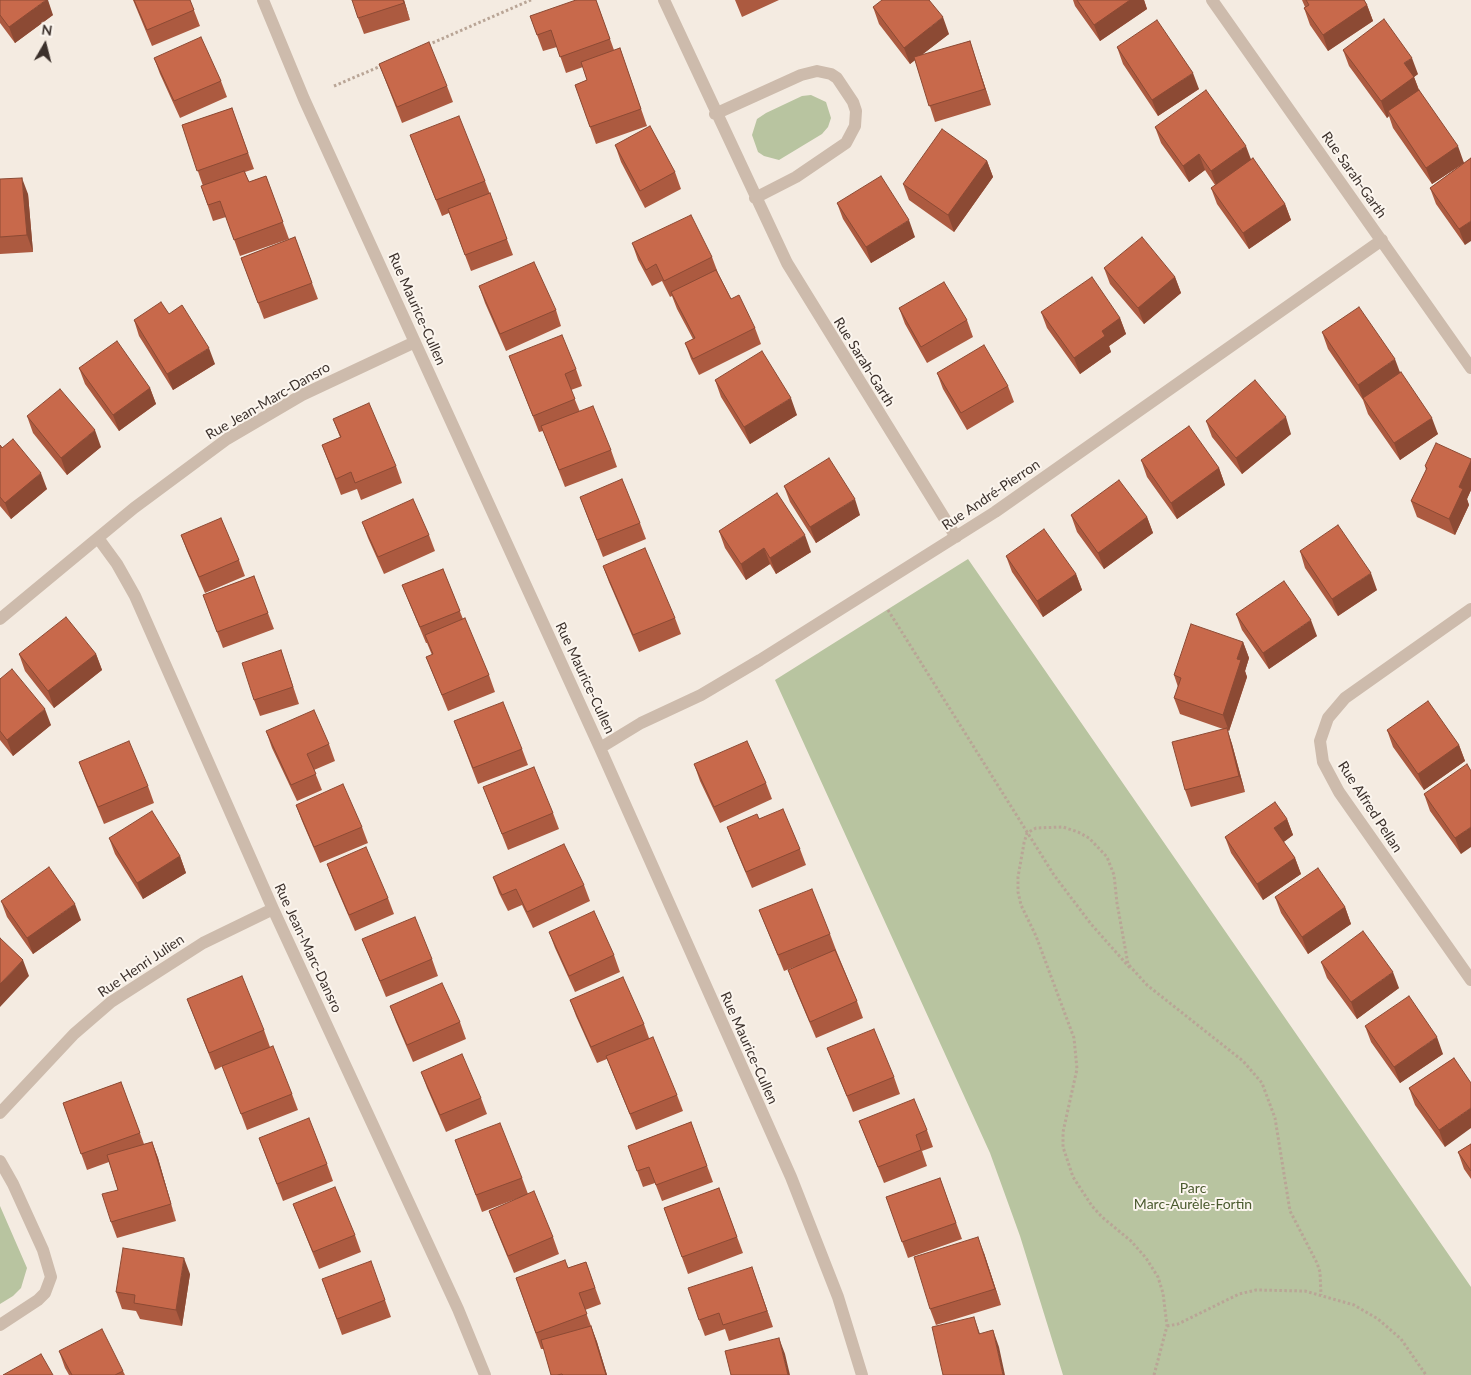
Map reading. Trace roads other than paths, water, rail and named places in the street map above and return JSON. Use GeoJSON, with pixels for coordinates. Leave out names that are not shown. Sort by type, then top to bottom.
{"type":"FeatureCollection","features":[{"type":"Feature","properties":{"kind":"street","name":"Rue Maurice-Cullen"},"geometry":{"type":"LineString","coordinates":[[263,0],[304,99],[474,476],[600,748],[791,1177],[838,1297],[862,1375]]}},
{"type":"Feature","properties":{"kind":"street","name":"Rue Sarah-Garth"},"geometry":{"type":"LineString","coordinates":[[664,0],[715,114],[787,263],[956,537]]}},
{"type":"Feature","properties":{"kind":"street","name":"Rue Sarah-Garth"},"geometry":{"type":"LineString","coordinates":[[1212,0],[1471,368]]}},
{"type":"Feature","properties":{"kind":"street"},"geometry":{"type":"LineString","coordinates":[[715,114],[801,75],[817,71],[831,74],[837,78],[853,102],[856,112],[855,126],[846,143],[817,164],[755,198]]}},
{"type":"Feature","properties":{"kind":"street","name":"Rue André-Pierron"},"geometry":{"type":"LineString","coordinates":[[600,748],[641,723],[717,686],[956,537],[1118,427],[1382,240]]}},
{"type":"Feature","properties":{"kind":"street","name":"Rue Jean-Marc-Dansro"},"geometry":{"type":"LineString","coordinates":[[0,620],[98,538],[182,472],[249,426],[302,395],[415,342]]}},
{"type":"Feature","properties":{"kind":"street","name":"Rue Jean-Marc-Dansro"},"geometry":{"type":"LineString","coordinates":[[98,538],[117,564],[135,596],[273,909],[454,1300],[485,1375]]}},
{"type":"Feature","properties":{"kind":"street","name":"Rue Alfred Pellan"},"geometry":{"type":"LineString","coordinates":[[1471,609],[1345,698],[1328,718],[1320,741],[1323,762],[1339,792],[1471,980]]}},
{"type":"Feature","properties":{"kind":"street","name":"Rue Henri Julien"},"geometry":{"type":"LineString","coordinates":[[0,1113],[74,1034],[111,1002],[203,943],[273,909]]}},
{"type":"Feature","properties":{"kind":"street"},"geometry":{"type":"LineString","coordinates":[[0,1161],[13,1184],[43,1250],[51,1277],[45,1293],[38,1300],[0,1325]]}},
{"type":"Feature","properties":{"kind":"park label","name":"Parc Marc-Aurèle-Fortin"},"geometry":{"type":"Point","coordinates":[1193,1196]}}]}
